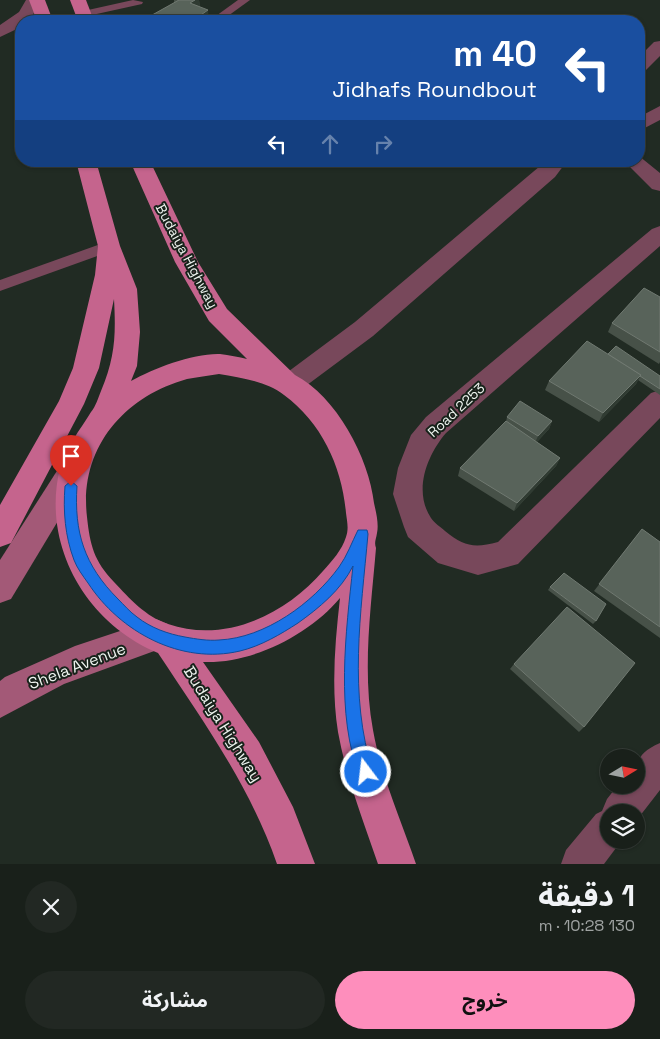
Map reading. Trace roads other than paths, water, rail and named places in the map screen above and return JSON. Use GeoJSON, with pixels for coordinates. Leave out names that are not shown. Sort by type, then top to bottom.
{"type":"FeatureCollection","features":[{"type":"Feature","properties":{"kind":"main road"},"geometry":{"type":"LineString","coordinates":[[38,0],[43,15]]}},
{"type":"Feature","properties":{"kind":"main road"},"geometry":{"type":"LineString","coordinates":[[0,588],[72,472],[82,445],[106,411],[124,366],[128,332],[125,289],[109,246],[88,167]]}},
{"type":"Feature","properties":{"kind":"main road","name":"Budaiya Highway"},"geometry":{"type":"LineString","coordinates":[[143,167],[187,262],[218,314],[335,431],[351,462],[360,495],[362,534]]}},
{"type":"Feature","properties":{"kind":"main road"},"geometry":{"type":"LineString","coordinates":[[0,533],[71,404],[86,368],[107,275],[109,246]]}},
{"type":"Feature","properties":{"kind":"main road"},"geometry":{"type":"LineString","coordinates":[[106,411],[157,379],[174,371],[197,366],[219,364],[238,367],[290,384]]}},
{"type":"Feature","properties":{"kind":"main road"},"geometry":{"type":"LineString","coordinates":[[72,472],[69,512],[80,559],[100,591],[132,622],[163,638],[219,647],[241,644],[276,630],[320,597],[344,571],[362,534]]}},
{"type":"Feature","properties":{"kind":"main road"},"geometry":{"type":"LineString","coordinates":[[362,534],[351,649],[352,696],[360,755],[397,864]]}},
{"type":"Feature","properties":{"kind":"main road","name":"Budaiya Highway"},"geometry":{"type":"LineString","coordinates":[[163,638],[246,755],[280,820],[296,864]]}},
{"type":"Feature","properties":{"kind":"main road","name":"Shela Avenue"},"geometry":{"type":"LineString","coordinates":[[0,701],[17,689],[48,674],[163,638]]}},
{"type":"Feature","properties":{"kind":"street"},"geometry":{"type":"LineString","coordinates":[[26,15],[34,0]]}},
{"type":"Feature","properties":{"kind":"street"},"geometry":{"type":"LineString","coordinates":[[0,32],[15,24]]}},
{"type":"Feature","properties":{"kind":"street"},"geometry":{"type":"LineString","coordinates":[[0,38],[15,39]]}},
{"type":"Feature","properties":{"kind":"street"},"geometry":{"type":"LineString","coordinates":[[645,62],[660,46]]}},
{"type":"Feature","properties":{"kind":"street"},"geometry":{"type":"LineString","coordinates":[[645,121],[660,112]]}},
{"type":"Feature","properties":{"kind":"street"},"geometry":{"type":"LineString","coordinates":[[290,384],[364,330],[547,167]]}},
{"type":"Feature","properties":{"kind":"street"},"geometry":{"type":"LineString","coordinates":[[641,167],[660,184]]}},
{"type":"Feature","properties":{"kind":"street","name":"Road 2253"},"geometry":{"type":"LineString","coordinates":[[660,234],[436,425],[422,443],[412,468],[408,494],[420,527],[449,553],[478,561],[506,554],[660,402]]}},
{"type":"Feature","properties":{"kind":"street"},"geometry":{"type":"LineString","coordinates":[[626,804],[660,761]]}},
{"type":"Feature","properties":{"kind":"street"},"geometry":{"type":"LineString","coordinates":[[580,864],[600,838]]}},
{"type":"Feature","properties":{"kind":"lane"},"geometry":{"type":"LineString","coordinates":[[223,15],[245,0]]}},
{"type":"Feature","properties":{"kind":"lane"},"geometry":{"type":"LineString","coordinates":[[82,12],[138,2]]}},
{"type":"Feature","properties":{"kind":"lane"},"geometry":{"type":"LineString","coordinates":[[0,286],[109,246]]}}]}
